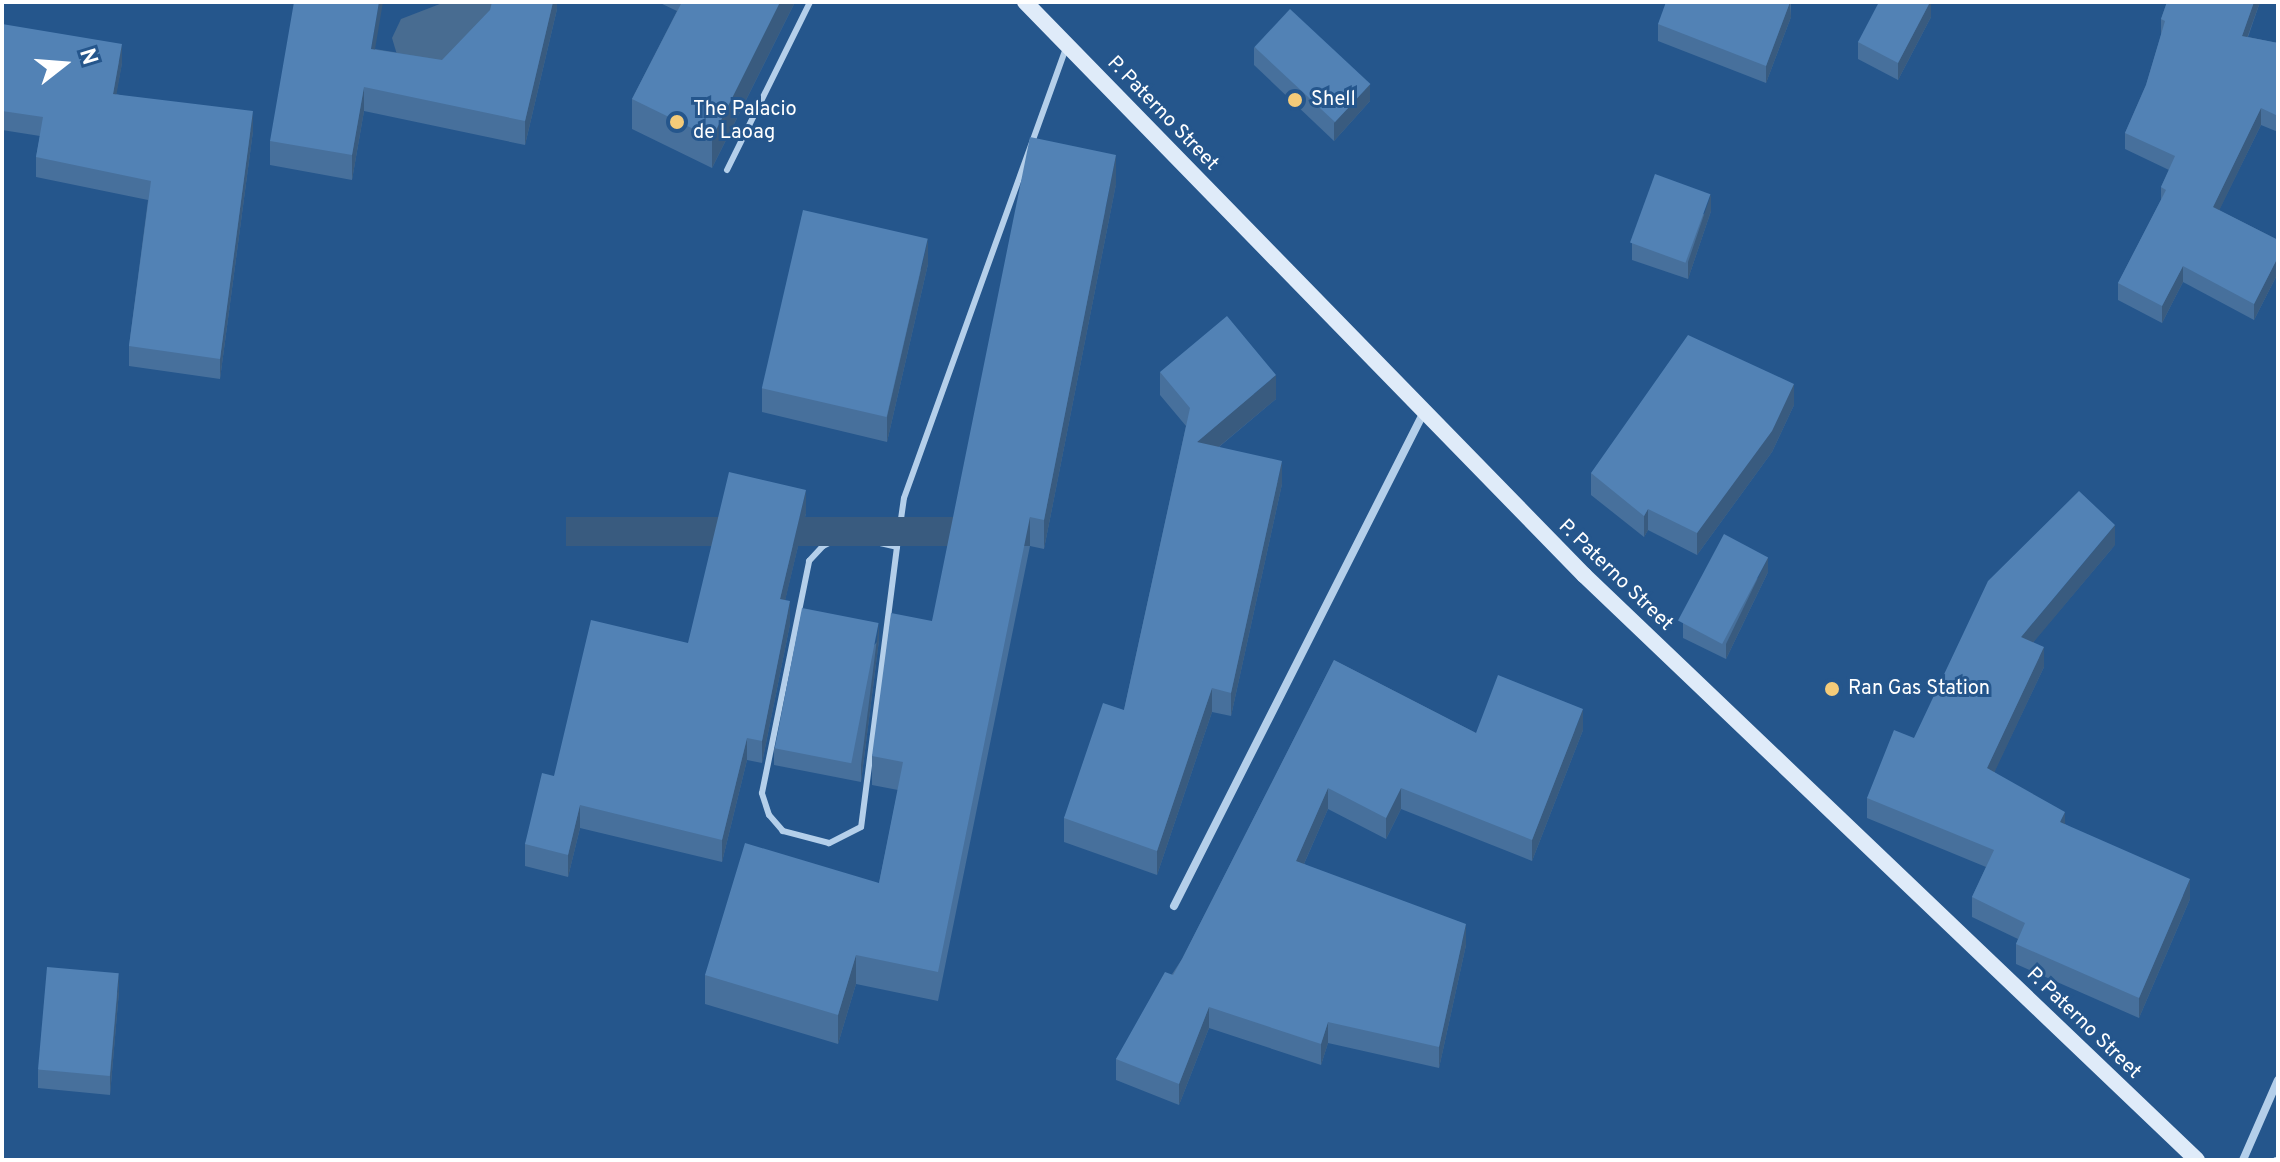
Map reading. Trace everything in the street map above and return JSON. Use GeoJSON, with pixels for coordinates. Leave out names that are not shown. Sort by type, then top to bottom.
{"type":"FeatureCollection","features":[{"type":"Feature","properties":{"kind":"main road","name":"P. Paterno Street"},"geometry":{"type":"LineString","coordinates":[[1025,2],[1423,414],[1595,586],[2197,1160]]}},
{"type":"Feature","properties":{"kind":"street"},"geometry":{"type":"LineString","coordinates":[[1174,906],[1423,414]]}},
{"type":"Feature","properties":{"kind":"street"},"geometry":{"type":"LineString","coordinates":[[2243,1160],[2278,1080]]}},
{"type":"Feature","properties":{"kind":"lane"},"geometry":{"type":"LineString","coordinates":[[727,170],[810,2]]}},
{"type":"Feature","properties":{"kind":"lane"},"geometry":{"type":"LineString","coordinates":[[897,547],[845,535],[823,546],[809,561],[762,793],[769,815],[783,831],[829,843],[861,827],[904,498],[1067,45]]}},
{"type":"Feature","properties":{"kind":"water"},"geometry":{"type":"Polygon","coordinates":[[[445,2],[494,2],[493,11],[447,65],[398,58],[392,38],[401,19],[445,2]]]}},
{"type":"Feature","properties":{"kind":"building"},"geometry":{"type":"Polygon","coordinates":[[[294,2],[379,2],[371,49],[442,60],[490,10],[492,2],[553,2],[525,121],[364,87],[352,155],[270,141],[294,2]]]}},
{"type":"Feature","properties":{"kind":"building"},"geometry":{"type":"Polygon","coordinates":[[[682,2],[780,2],[712,138],[632,99],[682,2]]]}},
{"type":"Feature","properties":{"kind":"building"},"geometry":{"type":"Polygon","coordinates":[[[1666,2],[1790,2],[1766,66],[1658,24],[1666,2]]]}},
{"type":"Feature","properties":{"kind":"building"},"geometry":{"type":"Polygon","coordinates":[[[1879,2],[1930,2],[1898,63],[1858,42],[1879,2]]]}},
{"type":"Feature","properties":{"kind":"building"},"geometry":{"type":"Polygon","coordinates":[[[2167,2],[2254,2],[2242,36],[2278,43],[2278,116],[2261,108],[2213,207],[2278,240],[2278,257],[2254,304],[2183,266],[2162,306],[2118,283],[2166,190],[2161,187],[2175,156],[2125,133],[2146,85],[2165,21],[2161,19],[2167,2]]]}},
{"type":"Feature","properties":{"kind":"building"},"geometry":{"type":"Polygon","coordinates":[[[1290,9],[1370,84],[1335,122],[1255,47],[1290,9]]]}},
{"type":"Feature","properties":{"kind":"building"},"geometry":{"type":"Polygon","coordinates":[[[2,24],[122,44],[113,94],[253,111],[220,359],[129,346],[151,181],[36,157],[43,117],[2,111],[2,24]]]}},
{"type":"Feature","properties":{"kind":"building"},"geometry":{"type":"Polygon","coordinates":[[[1030,137],[1116,155],[1044,520],[1030,517],[938,972],[856,955],[838,1015],[705,975],[745,843],[879,883],[903,762],[872,756],[891,613],[932,621],[1030,137]]]}},
{"type":"Feature","properties":{"kind":"building"},"geometry":{"type":"Polygon","coordinates":[[[1655,174],[1710,194],[1685,263],[1630,243],[1655,174]]]}},
{"type":"Feature","properties":{"kind":"building"},"geometry":{"type":"Polygon","coordinates":[[[803,210],[928,239],[887,417],[762,388],[803,210]]]}},
{"type":"Feature","properties":{"kind":"building"},"geometry":{"type":"Polygon","coordinates":[[[1227,316],[1276,375],[1197,442],[1282,461],[1231,693],[1212,688],[1157,851],[1064,818],[1103,703],[1124,710],[1190,408],[1160,372],[1227,316]]]}},
{"type":"Feature","properties":{"kind":"building"},"geometry":{"type":"Polygon","coordinates":[[[1688,335],[1794,384],[1772,431],[1697,533],[1648,509],[1644,516],[1591,473],[1688,335]]]}},
{"type":"Feature","properties":{"kind":"building"},"geometry":{"type":"Polygon","coordinates":[[[729,472],[806,490],[780,599],[790,601],[762,741],[747,738],[722,840],[580,805],[568,855],[525,844],[542,773],[554,776],[591,620],[688,643],[729,472]]]}},
{"type":"Feature","properties":{"kind":"building"},"geometry":{"type":"Polygon","coordinates":[[[2079,491],[2115,525],[2021,637],[2044,647],[1987,768],[2065,812],[2060,822],[2190,879],[2139,998],[2016,944],[2025,923],[1972,897],[1994,850],[1867,798],[1894,730],[1914,738],[1988,581],[2079,491]]]}},
{"type":"Feature","properties":{"kind":"building"},"geometry":{"type":"Polygon","coordinates":[[[1724,534],[1768,557],[1722,644],[1678,621],[1724,534]]]}},
{"type":"Feature","properties":{"kind":"building"},"geometry":{"type":"Polygon","coordinates":[[[802,608],[879,623],[851,763],[775,748],[802,608]]]}},
{"type":"Feature","properties":{"kind":"building"},"geometry":{"type":"Polygon","coordinates":[[[1334,660],[1476,733],[1498,675],[1583,709],[1532,840],[1401,788],[1386,818],[1328,788],[1296,861],[1466,924],[1439,1047],[1328,1022],[1321,1044],[1209,1007],[1179,1084],[1116,1059],[1165,972],[1173,975],[1182,959],[1334,660]]]}},
{"type":"Feature","properties":{"kind":"building"},"geometry":{"type":"Polygon","coordinates":[[[47,967],[119,973],[110,1076],[38,1070],[47,967]]]}},
{"type":"Feature","properties":{"kind":"place","name":"Shell"},"geometry":{"type":"Point","coordinates":[1295,100]}},
{"type":"Feature","properties":{"kind":"place","name":"The Palacio de Laoag"},"geometry":{"type":"Point","coordinates":[677,122]}},
{"type":"Feature","properties":{"kind":"place","name":"Ran Gas Station"},"geometry":{"type":"Point","coordinates":[1832,689]}}]}
